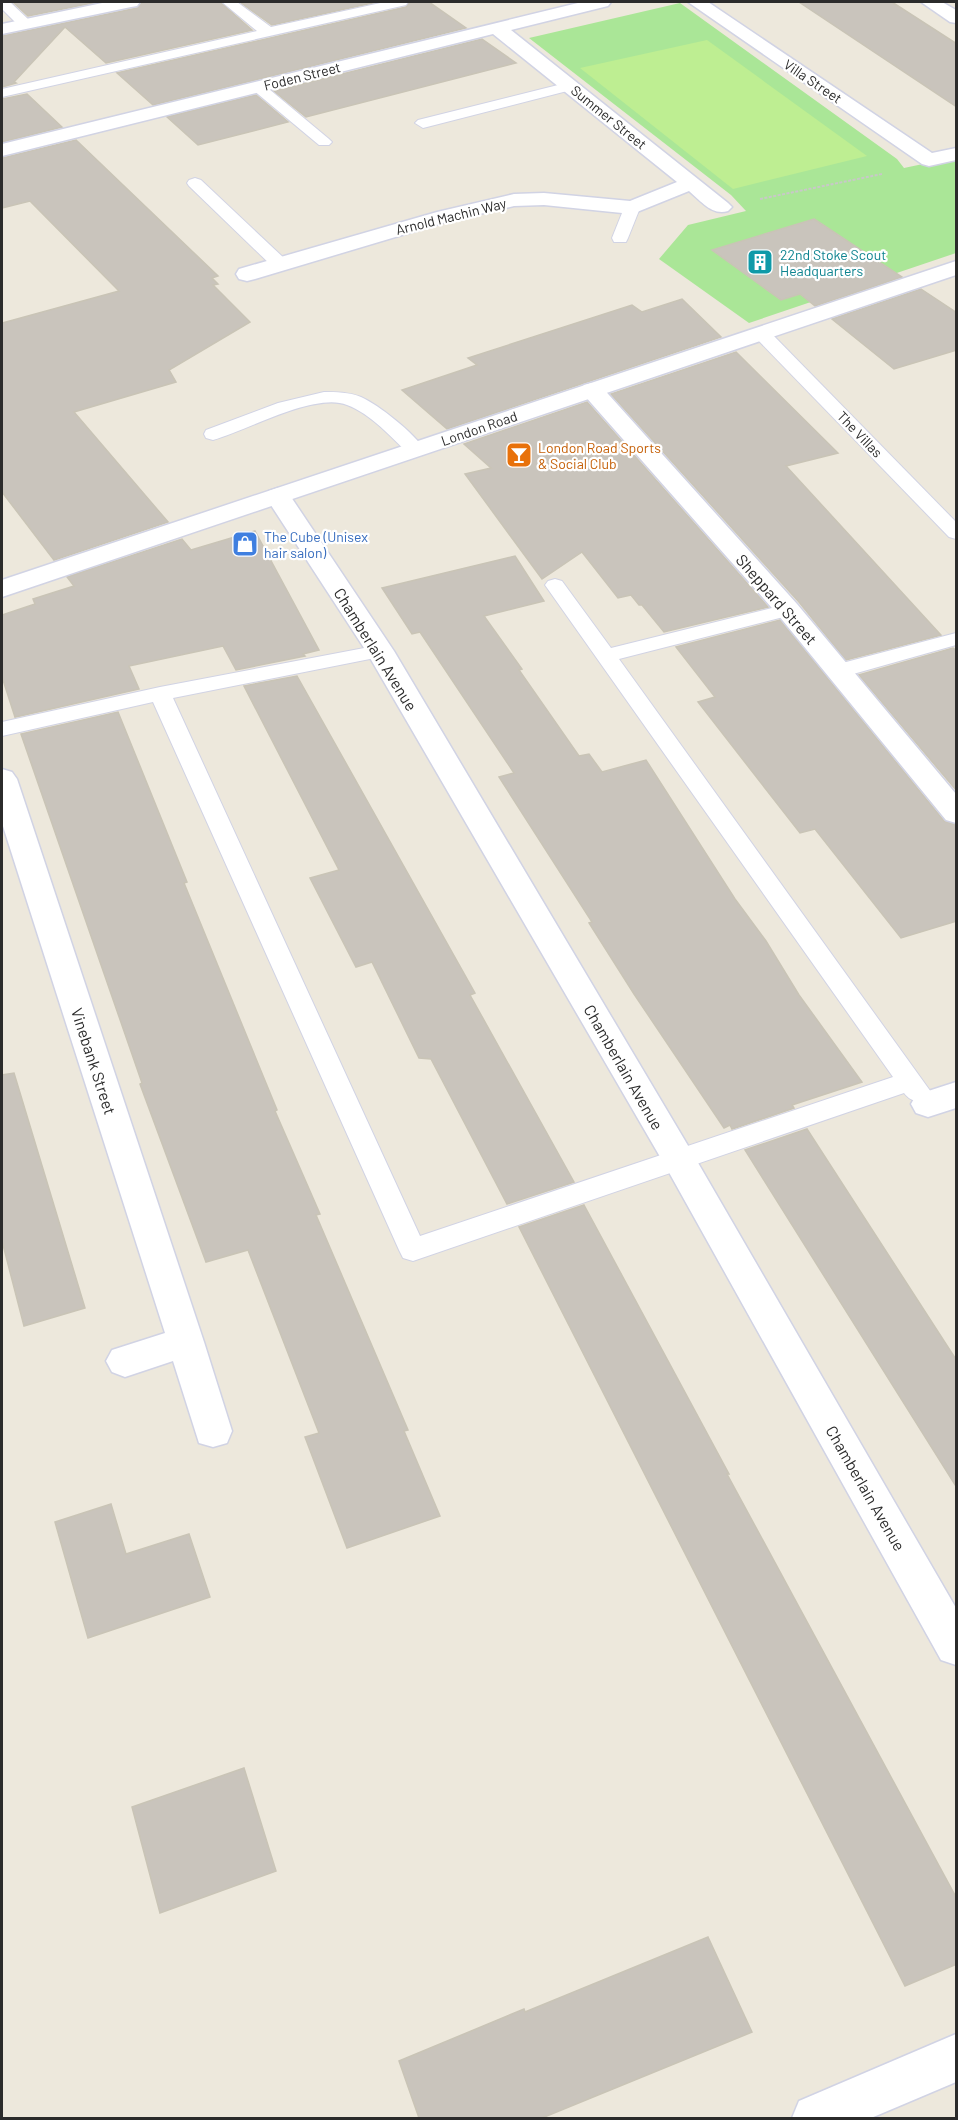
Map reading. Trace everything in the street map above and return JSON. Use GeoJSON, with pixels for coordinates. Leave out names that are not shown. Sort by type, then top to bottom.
{"type":"FeatureCollection","features":[{"type":"Feature","properties":{"kind":"street"},"geometry":{"type":"LineString","coordinates":[[2,29],[131,2]]}},
{"type":"Feature","properties":{"kind":"street","name":"Foden Street"},"geometry":{"type":"LineString","coordinates":[[2,150],[602,2]]}},
{"type":"Feature","properties":{"kind":"street","name":"Villa Street"},"geometry":{"type":"LineString","coordinates":[[697,2],[929,160]]}},
{"type":"Feature","properties":{"kind":"street"},"geometry":{"type":"LineString","coordinates":[[930,2],[957,18]]}},
{"type":"Feature","properties":{"kind":"street","name":"Summer Street"},"geometry":{"type":"LineString","coordinates":[[497,28],[721,207]]}},
{"type":"Feature","properties":{"kind":"street"},"geometry":{"type":"LineString","coordinates":[[929,160],[957,154]]}},
{"type":"Feature","properties":{"kind":"street","name":"Arnold Machin Way"},"geometry":{"type":"LineString","coordinates":[[247,274],[444,216],[514,200],[544,199],[632,208],[691,183]]}},
{"type":"Feature","properties":{"kind":"street","name":"London Road"},"geometry":{"type":"LineString","coordinates":[[2,589],[957,268]]}},
{"type":"Feature","properties":{"kind":"street","name":"Sheppard Street"},"geometry":{"type":"LineString","coordinates":[[592,390],[788,610],[957,813]]}},
{"type":"Feature","properties":{"kind":"street","name":"Chamberlain Avenue"},"geometry":{"type":"LineString","coordinates":[[278,496],[380,651],[678,1158],[957,1646]]}},
{"type":"Feature","properties":{"kind":"street","name":"Vinebank Street"},"geometry":{"type":"LineString","coordinates":[[2,779],[213,1431]]}},
{"type":"Feature","properties":{"kind":"street"},"geometry":{"type":"LineString","coordinates":[[124,1361],[186,1342]]}},
{"type":"Feature","properties":{"kind":"street"},"geometry":{"type":"LineString","coordinates":[[816,2118],[957,2058]]}},
{"type":"Feature","properties":{"kind":"lane"},"geometry":{"type":"LineString","coordinates":[[2,2],[25,24]]}},
{"type":"Feature","properties":{"kind":"lane"},"geometry":{"type":"LineString","coordinates":[[229,2],[269,33]]}},
{"type":"Feature","properties":{"kind":"lane"},"geometry":{"type":"LineString","coordinates":[[2,93],[401,2]]}},
{"type":"Feature","properties":{"kind":"lane"},"geometry":{"type":"LineString","coordinates":[[423,123],[570,86]]}},
{"type":"Feature","properties":{"kind":"lane"},"geometry":{"type":"LineString","coordinates":[[258,87],[324,142]]}},
{"type":"Feature","properties":{"kind":"lane"},"geometry":{"type":"LineString","coordinates":[[195,183],[280,264]]}},
{"type":"Feature","properties":{"kind":"lane"},"geometry":{"type":"LineString","coordinates":[[620,238],[632,208]]}},
{"type":"Feature","properties":{"kind":"lane","name":"The Villas"},"geometry":{"type":"LineString","coordinates":[[763,335],[957,533]]}},
{"type":"Feature","properties":{"kind":"lane"},"geometry":{"type":"LineString","coordinates":[[213,434],[312,399],[336,396],[353,400],[416,450]]}},
{"type":"Feature","properties":{"kind":"lane"},"geometry":{"type":"LineString","coordinates":[[160,694],[413,1250],[678,1158],[931,1093],[555,585]]}},
{"type":"Feature","properties":{"kind":"lane"},"geometry":{"type":"LineString","coordinates":[[607,656],[788,610]]}},
{"type":"Feature","properties":{"kind":"lane"},"geometry":{"type":"LineString","coordinates":[[839,671],[957,639]]}},
{"type":"Feature","properties":{"kind":"lane"},"geometry":{"type":"LineString","coordinates":[[2,729],[160,694],[380,651]]}},
{"type":"Feature","properties":{"kind":"path"},"geometry":{"type":"LineString","coordinates":[[721,207],[892,172],[929,160]]}},
{"type":"Feature","properties":{"kind":"green space"},"geometry":{"type":"Polygon","coordinates":[[[680,3],[897,159],[904,168],[956,157],[956,253],[749,323],[659,259],[688,225],[746,211],[731,195],[529,38],[680,3]]]}},
{"type":"Feature","properties":{"kind":"green space"},"geometry":{"type":"Polygon","coordinates":[[[707,40],[867,156],[733,189],[580,68],[707,40]]]}},
{"type":"Feature","properties":{"kind":"building"},"geometry":{"type":"Polygon","coordinates":[[[13,2],[98,2],[28,16],[13,2]]]}},
{"type":"Feature","properties":{"kind":"building"},"geometry":{"type":"Polygon","coordinates":[[[142,2],[220,2],[252,30],[106,63],[65,27],[14,82],[16,83],[2,87],[2,36],[137,8],[142,2]]]}},
{"type":"Feature","properties":{"kind":"building"},"geometry":{"type":"Polygon","coordinates":[[[240,2],[377,2],[272,25],[240,2]]]}},
{"type":"Feature","properties":{"kind":"building"},"geometry":{"type":"Polygon","coordinates":[[[410,2],[429,2],[466,28],[153,105],[117,73],[406,7],[410,2]]]}},
{"type":"Feature","properties":{"kind":"building"},"geometry":{"type":"Polygon","coordinates":[[[799,2],[892,2],[957,44],[957,107],[799,2]]]}},
{"type":"Feature","properties":{"kind":"building"},"geometry":{"type":"Polygon","coordinates":[[[482,39],[516,63],[306,117],[274,91],[482,39]]]}},
{"type":"Feature","properties":{"kind":"building"},"geometry":{"type":"Polygon","coordinates":[[[27,94],[62,127],[2,142],[2,99],[27,94]]]}},
{"type":"Feature","properties":{"kind":"building"},"geometry":{"type":"Polygon","coordinates":[[[256,95],[288,122],[198,145],[167,117],[256,95]]]}},
{"type":"Feature","properties":{"kind":"building"},"geometry":{"type":"Polygon","coordinates":[[[76,140],[218,276],[212,278],[218,284],[213,285],[250,322],[169,370],[176,382],[74,412],[168,522],[54,560],[2,492],[2,323],[119,291],[30,201],[2,208],[2,158],[76,140]]]}},
{"type":"Feature","properties":{"kind":"building"},"geometry":{"type":"Polygon","coordinates":[[[814,219],[902,277],[815,306],[800,294],[781,300],[712,250],[814,219]]]}},
{"type":"Feature","properties":{"kind":"building"},"geometry":{"type":"Polygon","coordinates":[[[921,289],[957,313],[957,350],[894,369],[832,319],[921,289]]]}},
{"type":"Feature","properties":{"kind":"building"},"geometry":{"type":"Polygon","coordinates":[[[682,299],[721,337],[447,429],[402,390],[477,365],[468,358],[632,305],[642,312],[682,299]]]}},
{"type":"Feature","properties":{"kind":"building"},"geometry":{"type":"Polygon","coordinates":[[[736,352],[838,453],[786,466],[941,635],[846,660],[799,602],[611,394],[736,352]]]}},
{"type":"Feature","properties":{"kind":"building"},"geometry":{"type":"Polygon","coordinates":[[[587,402],[768,607],[664,632],[631,595],[618,598],[582,552],[542,579],[465,474],[491,468],[464,444],[587,402]]]}},
{"type":"Feature","properties":{"kind":"building"},"geometry":{"type":"Polygon","coordinates":[[[255,531],[319,650],[303,654],[305,656],[236,670],[223,646],[129,666],[139,689],[15,717],[2,677],[2,615],[35,604],[33,599],[74,586],[67,577],[182,539],[191,550],[255,531]]]}},
{"type":"Feature","properties":{"kind":"building"},"geometry":{"type":"Polygon","coordinates":[[[515,556],[544,601],[484,616],[522,669],[519,670],[579,756],[589,754],[602,772],[646,760],[735,899],[766,941],[799,995],[862,1082],[792,1105],[794,1108],[732,1129],[730,1125],[724,1128],[634,994],[589,923],[592,922],[499,777],[514,773],[420,632],[412,634],[382,588],[515,556]]]}},
{"type":"Feature","properties":{"kind":"building"},"geometry":{"type":"Polygon","coordinates":[[[780,620],[944,821],[957,825],[957,921],[901,938],[815,829],[800,833],[698,702],[715,697],[676,647],[780,620]]]}},
{"type":"Feature","properties":{"kind":"building"},"geometry":{"type":"Polygon","coordinates":[[[953,648],[957,651],[957,791],[859,675],[953,648]]]}},
{"type":"Feature","properties":{"kind":"building"},"geometry":{"type":"Polygon","coordinates":[[[297,676],[475,993],[470,995],[574,1182],[507,1204],[431,1059],[419,1058],[372,962],[356,967],[310,878],[339,870],[244,686],[297,676]]]}},
{"type":"Feature","properties":{"kind":"building"},"geometry":{"type":"Polygon","coordinates":[[[118,712],[187,882],[184,883],[277,1110],[275,1111],[320,1214],[316,1215],[408,1430],[404,1431],[440,1516],[347,1548],[305,1437],[319,1433],[248,1250],[206,1262],[140,1084],[142,1083],[21,734],[118,712]]]}},
{"type":"Feature","properties":{"kind":"building"},"geometry":{"type":"Polygon","coordinates":[[[14,1073],[85,1308],[24,1326],[2,1241],[2,1075],[14,1073]]]}},
{"type":"Feature","properties":{"kind":"building"},"geometry":{"type":"Polygon","coordinates":[[[807,1129],[957,1361],[957,1488],[745,1150],[807,1129]]]}},
{"type":"Feature","properties":{"kind":"building"},"geometry":{"type":"Polygon","coordinates":[[[584,1205],[957,1899],[957,1964],[905,1986],[519,1227],[584,1205]]]}},
{"type":"Feature","properties":{"kind":"building"},"geometry":{"type":"Polygon","coordinates":[[[111,1504],[126,1554],[189,1534],[210,1597],[88,1638],[55,1522],[111,1504]]]}},
{"type":"Feature","properties":{"kind":"building"},"geometry":{"type":"Polygon","coordinates":[[[244,1768],[276,1871],[160,1913],[132,1807],[244,1768]]]}},
{"type":"Feature","properties":{"kind":"building"},"geometry":{"type":"Polygon","coordinates":[[[708,1937],[752,2032],[542,2118],[419,2118],[399,2061],[708,1937]]]}},
{"type":"Feature","properties":{"kind":"place","name":"22nd Stoke Scout Headquarters"},"geometry":{"type":"Point","coordinates":[760,262]}},
{"type":"Feature","properties":{"kind":"place","name":"London Road Sports & Social Club"},"geometry":{"type":"Point","coordinates":[519,455]}},
{"type":"Feature","properties":{"kind":"place","name":"The Cube (Unisex hair salon)"},"geometry":{"type":"Point","coordinates":[245,544]}}]}
